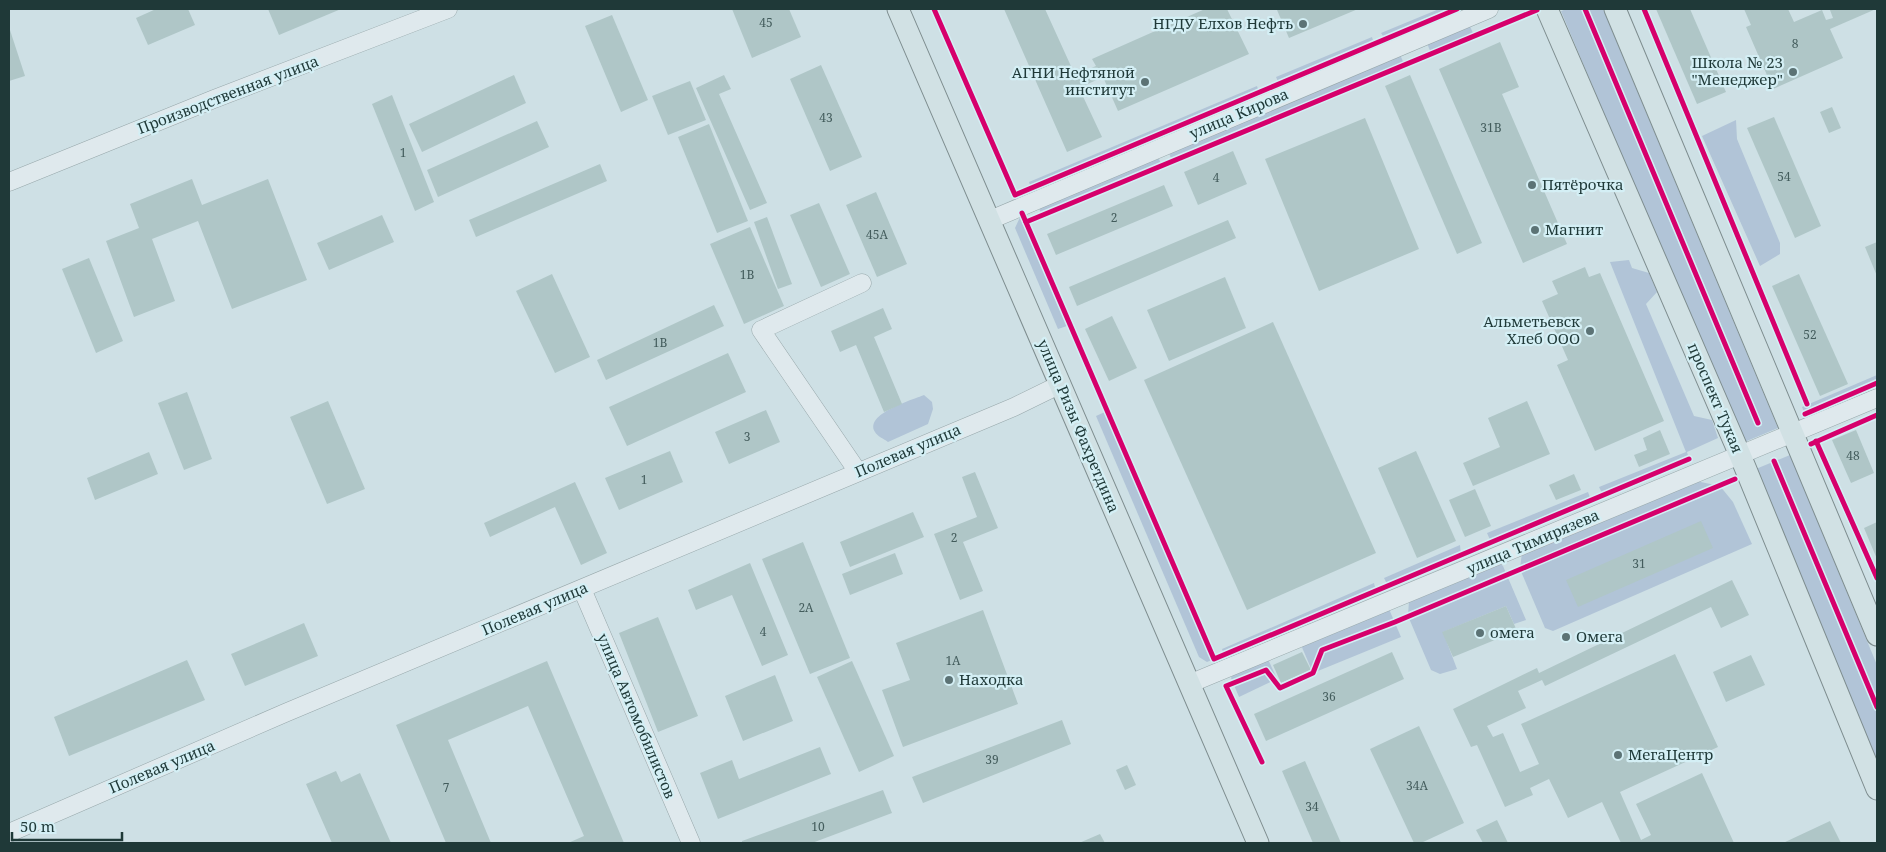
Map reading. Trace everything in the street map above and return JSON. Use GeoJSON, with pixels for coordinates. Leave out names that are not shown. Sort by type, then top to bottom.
{"type":"FeatureCollection","features":[{"type":"Feature","properties":{"kind":"main road","name":"улица Ризы Фахретдина"},"geometry":{"type":"LineString","coordinates":[[898,9],[1258,843]]}},
{"type":"Feature","properties":{"kind":"main road","name":"проспект Тукая"},"geometry":{"type":"LineString","coordinates":[[1547,9],[1740,456],[1877,789]]}},
{"type":"Feature","properties":{"kind":"main road"},"geometry":{"type":"LineString","coordinates":[[1615,9],[1877,635]]}},
{"type":"Feature","properties":{"kind":"street","name":"Производственная улица"},"geometry":{"type":"LineString","coordinates":[[9,182],[448,9]]}},
{"type":"Feature","properties":{"kind":"street","name":"улица Кирова"},"geometry":{"type":"LineString","coordinates":[[990,220],[1489,9]]}},
{"type":"Feature","properties":{"kind":"street"},"geometry":{"type":"LineString","coordinates":[[858,472],[760,330],[862,283]]}},
{"type":"Feature","properties":{"kind":"street","name":"Полевая улица"},"geometry":{"type":"LineString","coordinates":[[9,833],[285,713],[1014,407],[1060,384]]}},
{"type":"Feature","properties":{"kind":"street","name":"улица Тимирязева"},"geometry":{"type":"LineString","coordinates":[[1189,684],[1877,398]]}},
{"type":"Feature","properties":{"kind":"street","name":"улица Автомобилистов"},"geometry":{"type":"LineString","coordinates":[[582,589],[691,843]]}},
{"type":"Feature","properties":{"kind":"shaded area"},"geometry":{"type":"Polygon","coordinates":[[[1439,9],[1457,9],[1385,39],[1381,33],[1439,9]]]}},
{"type":"Feature","properties":{"kind":"shaded area"},"geometry":{"type":"Polygon","coordinates":[[[1567,9],[1603,9],[1778,428],[1742,443],[1561,11],[1567,9]]]}},
{"type":"Feature","properties":{"kind":"shaded area"},"geometry":{"type":"Polygon","coordinates":[[[1466,18],[1474,35],[1431,53],[1424,36],[1466,18]]]}},
{"type":"Feature","properties":{"kind":"shaded area"},"geometry":{"type":"Polygon","coordinates":[[[1372,37],[1374,44],[1279,84],[1276,77],[1372,37]]]}},
{"type":"Feature","properties":{"kind":"shaded area"},"geometry":{"type":"Polygon","coordinates":[[[1397,47],[1404,64],[1172,161],[1166,145],[1397,47]]]}},
{"type":"Feature","properties":{"kind":"shaded area"},"geometry":{"type":"Polygon","coordinates":[[[1257,86],[1259,92],[1031,189],[1029,182],[1257,86]]]}},
{"type":"Feature","properties":{"kind":"shaded area"},"geometry":{"type":"Polygon","coordinates":[[[1736,120],[1737,139],[1780,243],[1780,254],[1760,266],[1702,136],[1736,120]]]}},
{"type":"Feature","properties":{"kind":"shaded area"},"geometry":{"type":"Polygon","coordinates":[[[1155,150],[1162,166],[1042,216],[1036,200],[1155,150]]]}},
{"type":"Feature","properties":{"kind":"shaded area"},"geometry":{"type":"Polygon","coordinates":[[[1022,213],[1070,325],[1058,329],[1015,228],[1022,213]]]}},
{"type":"Feature","properties":{"kind":"shaded area"},"geometry":{"type":"Polygon","coordinates":[[[1629,260],[1632,268],[1649,273],[1657,292],[1646,304],[1694,416],[1712,420],[1718,438],[1687,452],[1689,459],[1603,495],[1599,487],[1686,452],[1610,262],[1629,260]]]}},
{"type":"Feature","properties":{"kind":"shaded area"},"geometry":{"type":"Polygon","coordinates":[[[1877,375],[1877,383],[1805,414],[1802,407],[1877,375]]]}},
{"type":"Feature","properties":{"kind":"shaded area"},"geometry":{"type":"Polygon","coordinates":[[[924,395],[932,402],[933,409],[928,424],[888,442],[875,432],[873,425],[876,419],[900,404],[924,395]]]}},
{"type":"Feature","properties":{"kind":"shaded area"},"geometry":{"type":"Polygon","coordinates":[[[1107,411],[1212,653],[1214,659],[1207,662],[1199,657],[1096,416],[1107,411]]]}},
{"type":"Feature","properties":{"kind":"shaded area"},"geometry":{"type":"Polygon","coordinates":[[[1790,455],[1877,665],[1877,774],[1751,471],[1790,455]]]}},
{"type":"Feature","properties":{"kind":"shaded area"},"geometry":{"type":"Polygon","coordinates":[[[1691,480],[1720,486],[1733,502],[1752,544],[1553,631],[1545,628],[1520,569],[1522,552],[1691,480]]]}},
{"type":"Feature","properties":{"kind":"shaded area"},"geometry":{"type":"Polygon","coordinates":[[[1588,492],[1591,500],[1491,542],[1487,533],[1588,492]]]}},
{"type":"Feature","properties":{"kind":"shaded area"},"geometry":{"type":"Polygon","coordinates":[[[1460,545],[1461,555],[1388,586],[1384,578],[1460,545]]]}},
{"type":"Feature","properties":{"kind":"shaded area"},"geometry":{"type":"Polygon","coordinates":[[[1498,562],[1503,566],[1526,620],[1514,624],[1506,606],[1443,632],[1457,669],[1440,674],[1431,670],[1408,616],[1409,600],[1498,562]]]}},
{"type":"Feature","properties":{"kind":"shaded area"},"geometry":{"type":"Polygon","coordinates":[[[1374,583],[1376,591],[1224,655],[1222,649],[1374,583]]]}},
{"type":"Feature","properties":{"kind":"shaded area"},"geometry":{"type":"Polygon","coordinates":[[[1389,609],[1401,637],[1313,673],[1301,645],[1389,609]]]}},
{"type":"Feature","properties":{"kind":"shaded area"},"geometry":{"type":"Polygon","coordinates":[[[1268,659],[1277,679],[1239,697],[1231,678],[1233,674],[1268,659]]]}},
{"type":"Feature","properties":{"kind":"building"},"geometry":{"type":"Polygon","coordinates":[[[156,9],[188,9],[195,25],[148,45],[136,18],[156,9]]]}},
{"type":"Feature","properties":{"kind":"building"},"geometry":{"type":"Polygon","coordinates":[[[268,9],[341,9],[279,35],[268,9]]]}},
{"type":"Feature","properties":{"kind":"building"},"geometry":{"type":"Polygon","coordinates":[[[732,9],[789,9],[801,37],[752,58],[732,9]]]}},
{"type":"Feature","properties":{"kind":"building","name":"АГНИ Нефтяной институт"},"geometry":{"type":"Polygon","coordinates":[[[1004,9],[1045,9],[1075,75],[1096,66],[1092,59],[1205,9],[1227,9],[1249,54],[1118,111],[1103,77],[1079,88],[1102,137],[1067,152],[1004,9]]]}},
{"type":"Feature","properties":{"kind":"building","name":"НГДУ Елхов Нефть"},"geometry":{"type":"Polygon","coordinates":[[[1358,9],[1289,38],[1277,10],[1358,9]]]}},
{"type":"Feature","properties":{"kind":"building"},"geometry":{"type":"Polygon","coordinates":[[[1656,9],[1690,9],[1726,92],[1697,104],[1656,9]]]}},
{"type":"Feature","properties":{"kind":"building","name":"Школа № 23 \"Менеджер\""},"geometry":{"type":"Polygon","coordinates":[[[1744,9],[1788,9],[1794,22],[1822,10],[1826,20],[1833,18],[1830,10],[1833,9],[1876,9],[1830,29],[1843,58],[1773,89],[1746,27],[1751,25],[1744,9]]]}},
{"type":"Feature","properties":{"kind":"building"},"geometry":{"type":"Polygon","coordinates":[[[612,15],[648,100],[621,112],[585,26],[612,15]]]}},
{"type":"Feature","properties":{"kind":"building"},"geometry":{"type":"Polygon","coordinates":[[[9,27],[25,76],[9,81],[9,27]]]}},
{"type":"Feature","properties":{"kind":"building"},"geometry":{"type":"Polygon","coordinates":[[[1500,42],[1519,87],[1502,94],[1567,244],[1523,263],[1439,69],[1500,42]]]}},
{"type":"Feature","properties":{"kind":"building"},"geometry":{"type":"Polygon","coordinates":[[[821,65],[862,157],[830,171],[790,79],[821,65]]]}},
{"type":"Feature","properties":{"kind":"building"},"geometry":{"type":"Polygon","coordinates":[[[514,75],[526,103],[422,152],[409,124],[514,75]]]}},
{"type":"Feature","properties":{"kind":"building"},"geometry":{"type":"Polygon","coordinates":[[[724,75],[731,89],[719,94],[767,203],[750,210],[696,88],[724,75]]]}},
{"type":"Feature","properties":{"kind":"building"},"geometry":{"type":"Polygon","coordinates":[[[1410,75],[1482,243],[1457,254],[1385,86],[1410,75]]]}},
{"type":"Feature","properties":{"kind":"building"},"geometry":{"type":"Polygon","coordinates":[[[690,81],[706,120],[668,135],[652,96],[690,81]]]}},
{"type":"Feature","properties":{"kind":"building"},"geometry":{"type":"Polygon","coordinates":[[[392,95],[434,202],[415,211],[372,104],[392,95]]]}},
{"type":"Feature","properties":{"kind":"building"},"geometry":{"type":"Polygon","coordinates":[[[1832,107],[1841,128],[1829,133],[1820,112],[1832,107]]]}},
{"type":"Feature","properties":{"kind":"building"},"geometry":{"type":"Polygon","coordinates":[[[1774,117],[1821,226],[1795,238],[1747,128],[1774,117]]]}},
{"type":"Feature","properties":{"kind":"building"},"geometry":{"type":"Polygon","coordinates":[[[1365,118],[1419,249],[1319,291],[1265,159],[1365,118]]]}},
{"type":"Feature","properties":{"kind":"building"},"geometry":{"type":"Polygon","coordinates":[[[537,121],[549,147],[438,197],[427,170],[537,121]]]}},
{"type":"Feature","properties":{"kind":"building"},"geometry":{"type":"Polygon","coordinates":[[[709,124],[748,221],[717,233],[678,137],[709,124]]]}},
{"type":"Feature","properties":{"kind":"building"},"geometry":{"type":"Polygon","coordinates":[[[1233,151],[1247,184],[1198,205],[1184,172],[1233,151]]]}},
{"type":"Feature","properties":{"kind":"building"},"geometry":{"type":"Polygon","coordinates":[[[600,164],[607,181],[476,237],[469,220],[600,164]]]}},
{"type":"Feature","properties":{"kind":"building"},"geometry":{"type":"Polygon","coordinates":[[[192,179],[202,205],[268,179],[307,280],[232,309],[198,221],[152,239],[175,301],[134,317],[106,241],[139,228],[130,204],[192,179]]]}},
{"type":"Feature","properties":{"kind":"building"},"geometry":{"type":"Polygon","coordinates":[[[1164,185],[1173,206],[1056,255],[1047,234],[1164,185]]]}},
{"type":"Feature","properties":{"kind":"building"},"geometry":{"type":"Polygon","coordinates":[[[876,192],[907,264],[877,277],[846,205],[876,192]]]}},
{"type":"Feature","properties":{"kind":"building"},"geometry":{"type":"Polygon","coordinates":[[[819,203],[850,274],[821,287],[790,215],[819,203]]]}},
{"type":"Feature","properties":{"kind":"building"},"geometry":{"type":"Polygon","coordinates":[[[382,215],[394,242],[329,270],[317,243],[382,215]]]}},
{"type":"Feature","properties":{"kind":"building"},"geometry":{"type":"Polygon","coordinates":[[[767,217],[792,284],[778,289],[754,222],[767,217]]]}},
{"type":"Feature","properties":{"kind":"building"},"geometry":{"type":"Polygon","coordinates":[[[1228,220],[1236,238],[1077,306],[1069,287],[1228,220]]]}},
{"type":"Feature","properties":{"kind":"building"},"geometry":{"type":"Polygon","coordinates":[[[750,227],[784,306],[744,324],[710,244],[750,227]]]}},
{"type":"Feature","properties":{"kind":"building"},"geometry":{"type":"Polygon","coordinates":[[[1877,242],[1877,276],[1865,247],[1877,242]]]}},
{"type":"Feature","properties":{"kind":"building"},"geometry":{"type":"Polygon","coordinates":[[[89,258],[123,341],[96,353],[62,269],[89,258]]]}},
{"type":"Feature","properties":{"kind":"building","name":"Альметьевск Хлеб ООО"},"geometry":{"type":"Polygon","coordinates":[[[1585,267],[1589,277],[1600,273],[1664,421],[1595,451],[1557,365],[1568,360],[1542,301],[1558,294],[1552,281],[1585,267]]]}},
{"type":"Feature","properties":{"kind":"building"},"geometry":{"type":"Polygon","coordinates":[[[552,274],[590,357],[555,373],[516,291],[552,274]]]}},
{"type":"Feature","properties":{"kind":"building"},"geometry":{"type":"Polygon","coordinates":[[[1799,274],[1848,384],[1820,396],[1772,286],[1799,274]]]}},
{"type":"Feature","properties":{"kind":"building"},"geometry":{"type":"Polygon","coordinates":[[[1225,277],[1246,328],[1169,361],[1147,310],[1225,277]]]}},
{"type":"Feature","properties":{"kind":"building"},"geometry":{"type":"Polygon","coordinates":[[[714,305],[724,326],[606,380],[597,360],[714,305]]]}},
{"type":"Feature","properties":{"kind":"building"},"geometry":{"type":"Polygon","coordinates":[[[883,308],[892,329],[874,337],[902,404],[884,412],[856,345],[840,352],[831,331],[883,308]]]}},
{"type":"Feature","properties":{"kind":"building"},"geometry":{"type":"Polygon","coordinates":[[[1112,316],[1137,368],[1109,381],[1085,329],[1112,316]]]}},
{"type":"Feature","properties":{"kind":"building"},"geometry":{"type":"Polygon","coordinates":[[[1273,322],[1376,553],[1247,610],[1144,380],[1273,322]]]}},
{"type":"Feature","properties":{"kind":"building"},"geometry":{"type":"Polygon","coordinates":[[[728,353],[746,392],[627,446],[609,407],[728,353]]]}},
{"type":"Feature","properties":{"kind":"building"},"geometry":{"type":"Polygon","coordinates":[[[187,392],[212,459],[184,470],[158,403],[187,392]]]}},
{"type":"Feature","properties":{"kind":"building"},"geometry":{"type":"Polygon","coordinates":[[[328,401],[365,489],[327,504],[290,417],[328,401]]]}},
{"type":"Feature","properties":{"kind":"building"},"geometry":{"type":"Polygon","coordinates":[[[1527,401],[1550,454],[1473,486],[1463,463],[1500,447],[1488,418],[1527,401]]]}},
{"type":"Feature","properties":{"kind":"building"},"geometry":{"type":"Polygon","coordinates":[[[766,410],[780,442],[729,464],[715,432],[766,410]]]}},
{"type":"Feature","properties":{"kind":"building"},"geometry":{"type":"Polygon","coordinates":[[[1660,430],[1670,454],[1639,467],[1634,455],[1647,450],[1643,438],[1660,430]]]}},
{"type":"Feature","properties":{"kind":"building"},"geometry":{"type":"Polygon","coordinates":[[[1856,430],[1874,473],[1851,483],[1832,440],[1856,430]]]}},
{"type":"Feature","properties":{"kind":"building"},"geometry":{"type":"Polygon","coordinates":[[[670,451],[683,482],[619,510],[605,478],[670,451]]]}},
{"type":"Feature","properties":{"kind":"building"},"geometry":{"type":"Polygon","coordinates":[[[1416,451],[1456,541],[1417,558],[1378,468],[1416,451]]]}},
{"type":"Feature","properties":{"kind":"building"},"geometry":{"type":"Polygon","coordinates":[[[149,452],[158,474],[95,500],[87,478],[149,452]]]}},
{"type":"Feature","properties":{"kind":"building"},"geometry":{"type":"Polygon","coordinates":[[[975,472],[998,528],[963,542],[983,591],[960,600],[934,534],[977,517],[962,477],[975,472]]]}},
{"type":"Feature","properties":{"kind":"building"},"geometry":{"type":"Polygon","coordinates":[[[1574,474],[1581,490],[1556,500],[1549,485],[1574,474]]]}},
{"type":"Feature","properties":{"kind":"building"},"geometry":{"type":"Polygon","coordinates":[[[575,482],[607,553],[581,565],[555,507],[490,537],[484,523],[575,482]]]}},
{"type":"Feature","properties":{"kind":"building"},"geometry":{"type":"Polygon","coordinates":[[[1475,489],[1491,526],[1465,537],[1449,500],[1475,489]]]}},
{"type":"Feature","properties":{"kind":"building"},"geometry":{"type":"Polygon","coordinates":[[[913,512],[924,537],[850,567],[840,542],[913,512]]]}},
{"type":"Feature","properties":{"kind":"building"},"geometry":{"type":"Polygon","coordinates":[[[1701,521],[1713,548],[1578,607],[1566,580],[1701,521]]]}},
{"type":"Feature","properties":{"kind":"building"},"geometry":{"type":"Polygon","coordinates":[[[1877,522],[1877,559],[1864,528],[1877,522]]]}},
{"type":"Feature","properties":{"kind":"building"},"geometry":{"type":"Polygon","coordinates":[[[803,542],[850,658],[810,674],[762,559],[803,542]]]}},
{"type":"Feature","properties":{"kind":"building"},"geometry":{"type":"Polygon","coordinates":[[[895,553],[903,574],[850,595],[842,574],[895,553]]]}},
{"type":"Feature","properties":{"kind":"building"},"geometry":{"type":"Polygon","coordinates":[[[750,563],[788,655],[762,666],[732,595],[696,610],[688,590],[750,563]]]}},
{"type":"Feature","properties":{"kind":"building","name":"МегаЦентр"},"geometry":{"type":"Polygon","coordinates":[[[1732,580],[1749,615],[1721,628],[1711,607],[1545,686],[1542,680],[1518,691],[1526,708],[1487,726],[1493,737],[1503,733],[1520,772],[1539,764],[1521,724],[1675,654],[1718,747],[1620,792],[1641,840],[1651,835],[1636,804],[1702,773],[1734,843],[1621,843],[1602,802],[1568,818],[1549,779],[1530,788],[1533,795],[1505,807],[1477,745],[1471,747],[1453,709],[1537,668],[1539,673],[1732,580]]]}},
{"type":"Feature","properties":{"kind":"building"},"geometry":{"type":"Polygon","coordinates":[[[1506,606],[1517,631],[1453,657],[1442,632],[1506,606]]]}},
{"type":"Feature","properties":{"kind":"building"},"geometry":{"type":"Polygon","coordinates":[[[983,610],[1018,704],[903,747],[882,690],[910,680],[896,643],[983,610]]]}},
{"type":"Feature","properties":{"kind":"building"},"geometry":{"type":"Polygon","coordinates":[[[658,617],[698,716],[658,732],[619,633],[658,617]]]}},
{"type":"Feature","properties":{"kind":"building"},"geometry":{"type":"Polygon","coordinates":[[[304,623],[318,656],[245,686],[231,654],[304,623]]]}},
{"type":"Feature","properties":{"kind":"building"},"geometry":{"type":"Polygon","coordinates":[[[1302,652],[1311,670],[1281,683],[1273,665],[1302,652]]]}},
{"type":"Feature","properties":{"kind":"building"},"geometry":{"type":"Polygon","coordinates":[[[1392,652],[1404,679],[1266,741],[1254,714],[1392,652]]]}},
{"type":"Feature","properties":{"kind":"building"},"geometry":{"type":"Polygon","coordinates":[[[1751,655],[1765,685],[1726,702],[1713,672],[1751,655]]]}},
{"type":"Feature","properties":{"kind":"building"},"geometry":{"type":"Polygon","coordinates":[[[187,660],[205,700],[69,756],[54,717],[187,660]]]}},
{"type":"Feature","properties":{"kind":"building"},"geometry":{"type":"Polygon","coordinates":[[[547,661],[624,843],[568,843],[584,836],[528,706],[448,740],[491,843],[446,843],[396,725],[547,661]]]}},
{"type":"Feature","properties":{"kind":"building"},"geometry":{"type":"Polygon","coordinates":[[[852,661],[894,756],[859,772],[817,677],[852,661]]]}},
{"type":"Feature","properties":{"kind":"building"},"geometry":{"type":"Polygon","coordinates":[[[775,675],[793,721],[743,741],[725,696],[775,675]]]}},
{"type":"Feature","properties":{"kind":"building"},"geometry":{"type":"Polygon","coordinates":[[[1062,720],[1071,744],[923,803],[912,777],[1062,720]]]}},
{"type":"Feature","properties":{"kind":"building"},"geometry":{"type":"Polygon","coordinates":[[[1419,726],[1464,823],[1421,843],[1414,843],[1370,749],[1419,726]]]}},
{"type":"Feature","properties":{"kind":"building"},"geometry":{"type":"Polygon","coordinates":[[[820,747],[831,774],[718,819],[700,773],[732,760],[739,779],[820,747]]]}},
{"type":"Feature","properties":{"kind":"building"},"geometry":{"type":"Polygon","coordinates":[[[1305,761],[1341,843],[1313,843],[1282,771],[1305,761]]]}},
{"type":"Feature","properties":{"kind":"building"},"geometry":{"type":"Polygon","coordinates":[[[1127,765],[1136,785],[1125,790],[1116,770],[1127,765]]]}},
{"type":"Feature","properties":{"kind":"building"},"geometry":{"type":"Polygon","coordinates":[[[336,771],[341,782],[360,773],[391,843],[332,843],[306,784],[336,771]]]}},
{"type":"Feature","properties":{"kind":"building"},"geometry":{"type":"Polygon","coordinates":[[[883,790],[892,813],[812,843],[742,843],[742,841],[883,790]]]}},
{"type":"Feature","properties":{"kind":"building"},"geometry":{"type":"Polygon","coordinates":[[[1497,820],[1508,843],[1483,843],[1476,830],[1497,820]]]}},
{"type":"Feature","properties":{"kind":"building"},"geometry":{"type":"Polygon","coordinates":[[[1830,821],[1841,843],[1783,843],[1830,821]]]}},
{"type":"Feature","properties":{"kind":"building"},"geometry":{"type":"Polygon","coordinates":[[[1100,834],[1105,843],[1079,843],[1100,834]]]}},
{"type":"Feature","properties":{"kind":"cycle path"},"geometry":{"type":"LineString","coordinates":[[934,9],[1015,195],[1457,9]]}},
{"type":"Feature","properties":{"kind":"cycle path"},"geometry":{"type":"LineString","coordinates":[[1585,9],[1758,423]]}},
{"type":"Feature","properties":{"kind":"cycle path"},"geometry":{"type":"LineString","coordinates":[[1644,9],[1807,404]]}},
{"type":"Feature","properties":{"kind":"cycle path"},"geometry":{"type":"LineString","coordinates":[[1026,222],[1537,10]]}},
{"type":"Feature","properties":{"kind":"cycle path"},"geometry":{"type":"LineString","coordinates":[[1022,213],[1214,659],[1689,459]]}},
{"type":"Feature","properties":{"kind":"cycle path"},"geometry":{"type":"LineString","coordinates":[[1805,414],[1877,383]]}},
{"type":"Feature","properties":{"kind":"cycle path"},"geometry":{"type":"LineString","coordinates":[[1811,444],[1877,415]]}},
{"type":"Feature","properties":{"kind":"cycle path"},"geometry":{"type":"LineString","coordinates":[[1816,441],[1877,578]]}},
{"type":"Feature","properties":{"kind":"cycle path"},"geometry":{"type":"LineString","coordinates":[[1774,461],[1877,707]]}},
{"type":"Feature","properties":{"kind":"cycle path"},"geometry":{"type":"LineString","coordinates":[[1262,762],[1226,686],[1266,670],[1280,688],[1313,673],[1322,650],[1395,622],[1735,479]]}},
{"type":"Feature","properties":{"kind":"place","name":"НГДУ Елхов Нефть"},"geometry":{"type":"Point","coordinates":[1303,24]}},
{"type":"Feature","properties":{"kind":"place","name":"Школа № 23 \"Менеджер\""},"geometry":{"type":"Point","coordinates":[1793,72]}},
{"type":"Feature","properties":{"kind":"place","name":"АГНИ Нефтяной институт"},"geometry":{"type":"Point","coordinates":[1145,82]}},
{"type":"Feature","properties":{"kind":"place","name":"Пятёрочка"},"geometry":{"type":"Point","coordinates":[1532,185]}},
{"type":"Feature","properties":{"kind":"place","name":"Магнит"},"geometry":{"type":"Point","coordinates":[1535,230]}},
{"type":"Feature","properties":{"kind":"place","name":"Альметьевск Хлеб ООО"},"geometry":{"type":"Point","coordinates":[1590,331]}},
{"type":"Feature","properties":{"kind":"place","name":"омега"},"geometry":{"type":"Point","coordinates":[1480,633]}},
{"type":"Feature","properties":{"kind":"place","name":"Омега"},"geometry":{"type":"Point","coordinates":[1566,637]}},
{"type":"Feature","properties":{"kind":"place","name":"Находка"},"geometry":{"type":"Point","coordinates":[949,680]}},
{"type":"Feature","properties":{"kind":"place","name":"МегаЦентр"},"geometry":{"type":"Point","coordinates":[1618,755]}}]}
